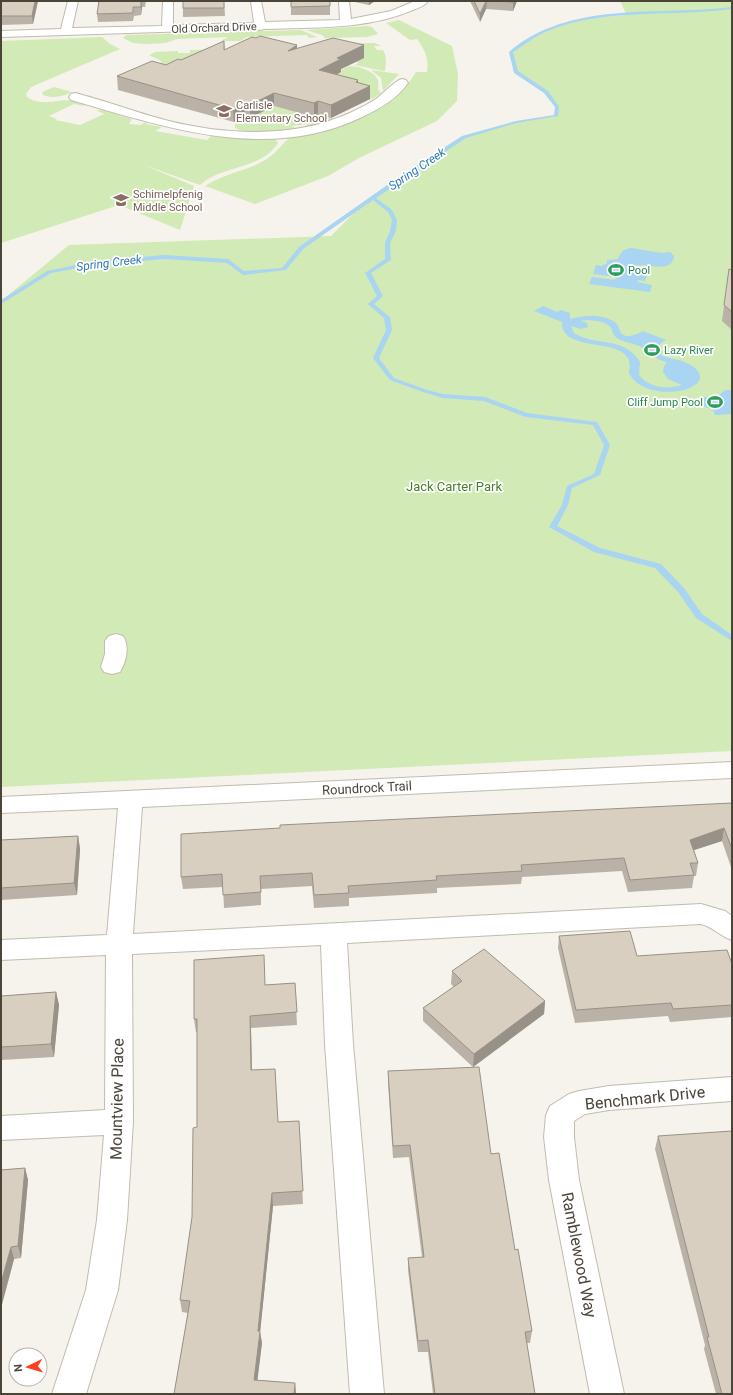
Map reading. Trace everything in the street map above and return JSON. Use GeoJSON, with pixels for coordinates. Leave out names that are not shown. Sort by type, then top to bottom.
{"type":"FeatureCollection","features":[{"type":"Feature","properties":{"kind":"street"},"geometry":{"type":"LineString","coordinates":[[66,32],[73,1]]}},
{"type":"Feature","properties":{"kind":"street"},"geometry":{"type":"LineString","coordinates":[[166,29],[168,1]]}},
{"type":"Feature","properties":{"kind":"street"},"geometry":{"type":"LineString","coordinates":[[256,1],[260,27]]}},
{"type":"Feature","properties":{"kind":"street"},"geometry":{"type":"LineString","coordinates":[[344,1],[346,23]]}},
{"type":"Feature","properties":{"kind":"street","name":"Old Orchard Drive"},"geometry":{"type":"LineString","coordinates":[[1,34],[260,27],[346,23],[389,16],[410,9],[423,1]]}},
{"type":"Feature","properties":{"kind":"street"},"geometry":{"type":"LineString","coordinates":[[75,97],[181,128],[214,133],[283,133],[311,130],[337,124],[356,116],[382,101],[402,83]]}},
{"type":"Feature","properties":{"kind":"street"},"geometry":{"type":"LineString","coordinates":[[112,667],[116,654],[116,641]]}},
{"type":"Feature","properties":{"kind":"street","name":"Roundrock Trail"},"geometry":{"type":"LineString","coordinates":[[1,805],[732,770]]}},
{"type":"Feature","properties":{"kind":"street","name":"Mountview Place"},"geometry":{"type":"LineString","coordinates":[[69,1394],[102,1290],[112,1220],[119,1122],[119,944],[131,799]]}},
{"type":"Feature","properties":{"kind":"street"},"geometry":{"type":"LineString","coordinates":[[1,950],[701,914],[716,918],[732,930]]}},
{"type":"Feature","properties":{"kind":"street"},"geometry":{"type":"LineString","coordinates":[[334,934],[339,1044],[367,1394]]}},
{"type":"Feature","properties":{"kind":"street","name":"Benchmark Drive"},"geometry":{"type":"LineString","coordinates":[[560,1115],[579,1103],[609,1098],[732,1089]]}},
{"type":"Feature","properties":{"kind":"street","name":"Ramblewood Way"},"geometry":{"type":"LineString","coordinates":[[560,1115],[559,1137],[564,1180],[607,1394]]}},
{"type":"Feature","properties":{"kind":"street"},"geometry":{"type":"LineString","coordinates":[[1,1128],[119,1122]]}},
{"type":"Feature","properties":{"kind":"green space","name":"Jack Carter Park"},"geometry":{"type":"Polygon","coordinates":[[[620,1],[732,1],[732,751],[1,787],[1,301],[69,245],[331,236],[361,206],[402,177],[464,137],[516,122],[556,116],[557,107],[546,92],[516,72],[511,52],[547,29],[582,19],[627,15],[620,1]]]}},
{"type":"Feature","properties":{"kind":"green space"},"geometry":{"type":"Polygon","coordinates":[[[399,20],[452,46],[458,74],[457,101],[437,121],[359,158],[328,176],[255,204],[205,186],[220,178],[261,162],[271,156],[292,137],[344,124],[378,109],[405,87],[416,72],[427,72],[426,54],[417,39],[410,40],[386,23],[399,20]]]}},
{"type":"Feature","properties":{"kind":"green space"},"geometry":{"type":"Polygon","coordinates":[[[367,26],[372,27],[378,34],[367,37],[325,38],[322,35],[306,30],[367,26]]]}},
{"type":"Feature","properties":{"kind":"green space"},"geometry":{"type":"Polygon","coordinates":[[[301,30],[317,37],[309,38],[307,35],[247,37],[240,41],[221,41],[228,37],[177,39],[166,43],[147,44],[133,43],[123,38],[126,35],[301,30]]]}},
{"type":"Feature","properties":{"kind":"green space"},"geometry":{"type":"Polygon","coordinates":[[[102,37],[110,44],[120,49],[31,87],[26,94],[27,97],[34,101],[42,102],[72,100],[84,104],[84,106],[74,104],[49,116],[57,119],[55,120],[80,125],[104,114],[96,110],[105,110],[132,119],[129,124],[141,125],[145,122],[147,123],[146,124],[162,127],[155,131],[207,140],[212,135],[269,137],[276,140],[278,143],[271,152],[262,158],[219,174],[200,185],[144,165],[194,186],[180,230],[119,205],[1,243],[1,41],[102,37]]]}},
{"type":"Feature","properties":{"kind":"green space"},"geometry":{"type":"Polygon","coordinates":[[[375,43],[381,46],[374,46],[377,50],[383,50],[385,55],[385,71],[355,65],[359,63],[356,62],[364,58],[308,44],[375,43]]]}},
{"type":"Feature","properties":{"kind":"green space"},"geometry":{"type":"Polygon","coordinates":[[[231,49],[182,73],[161,65],[161,61],[149,55],[155,52],[178,51],[178,53],[190,53],[190,50],[231,49]]]}},
{"type":"Feature","properties":{"kind":"green space"},"geometry":{"type":"Polygon","coordinates":[[[349,66],[361,68],[373,74],[378,80],[378,89],[381,93],[371,99],[321,83],[342,72],[339,71],[349,66]]]}},
{"type":"Feature","properties":{"kind":"green space"},"geometry":{"type":"Polygon","coordinates":[[[371,70],[399,74],[383,91],[381,78],[371,70]]]}},
{"type":"Feature","properties":{"kind":"green space"},"geometry":{"type":"Polygon","coordinates":[[[54,87],[72,92],[65,95],[50,97],[43,95],[42,92],[54,87]]]}},
{"type":"Feature","properties":{"kind":"green space"},"geometry":{"type":"Polygon","coordinates":[[[274,106],[314,117],[318,115],[334,119],[308,127],[306,124],[293,126],[295,129],[273,131],[256,132],[235,128],[235,124],[274,106]]]}},
{"type":"Feature","properties":{"kind":"water","name":"Pool"},"geometry":{"type":"Polygon","coordinates":[[[632,248],[661,253],[670,252],[674,256],[669,265],[658,267],[640,265],[635,266],[634,268],[638,271],[648,272],[645,281],[638,280],[637,282],[652,285],[650,292],[589,284],[592,277],[615,280],[616,277],[593,274],[596,265],[602,266],[607,263],[607,260],[618,259],[623,251],[632,248]]]}},
{"type":"Feature","properties":{"kind":"water","name":"Lazy River"},"geometry":{"type":"Polygon","coordinates":[[[543,306],[557,312],[561,310],[570,313],[570,319],[587,316],[599,316],[616,323],[621,333],[624,335],[632,336],[643,331],[666,340],[660,344],[658,348],[661,355],[683,361],[695,368],[700,376],[698,383],[690,388],[678,391],[664,392],[650,389],[638,383],[629,373],[629,360],[623,353],[612,348],[573,339],[565,333],[562,322],[534,311],[543,306]],[[588,320],[580,321],[587,323],[588,327],[581,329],[571,326],[574,333],[591,340],[626,348],[640,362],[639,375],[648,383],[659,387],[676,387],[682,385],[668,379],[663,372],[664,366],[667,362],[657,358],[640,346],[617,338],[607,324],[588,320]]]}},
{"type":"Feature","properties":{"kind":"water","name":"Cliff Jump Pool"},"geometry":{"type":"Polygon","coordinates":[[[725,390],[732,390],[732,414],[715,415],[713,410],[698,404],[698,399],[702,397],[716,398],[725,390]]]}},
{"type":"Feature","properties":{"kind":"building"},"geometry":{"type":"Polygon","coordinates":[[[1,1],[35,1],[32,16],[1,16],[1,1]]]}},
{"type":"Feature","properties":{"kind":"building"},"geometry":{"type":"Polygon","coordinates":[[[99,1],[141,1],[141,7],[133,7],[133,13],[97,14],[99,1]]]}},
{"type":"Feature","properties":{"kind":"building"},"geometry":{"type":"Polygon","coordinates":[[[183,1],[224,1],[224,8],[183,8],[183,1]]]}},
{"type":"Feature","properties":{"kind":"building"},"geometry":{"type":"Polygon","coordinates":[[[291,1],[330,1],[330,6],[291,7],[291,1]]]}},
{"type":"Feature","properties":{"kind":"building"},"geometry":{"type":"Polygon","coordinates":[[[474,1],[486,1],[480,14],[474,1]]]}},
{"type":"Feature","properties":{"kind":"building"},"geometry":{"type":"Polygon","coordinates":[[[493,1],[514,1],[513,2],[493,1]]]}},
{"type":"Feature","properties":{"kind":"building"},"geometry":{"type":"Polygon","coordinates":[[[260,36],[297,45],[288,51],[333,38],[364,45],[337,58],[341,59],[319,70],[358,80],[356,82],[370,86],[331,105],[318,101],[314,103],[274,93],[250,105],[245,103],[233,109],[117,76],[152,61],[166,65],[224,41],[224,50],[252,37],[256,38],[260,36]]]}},
{"type":"Feature","properties":{"kind":"building"},"geometry":{"type":"Polygon","coordinates":[[[729,269],[732,270],[732,312],[724,305],[729,269]]]}},
{"type":"Feature","properties":{"kind":"building"},"geometry":{"type":"Polygon","coordinates":[[[732,803],[732,849],[724,828],[690,840],[698,863],[690,863],[694,875],[630,880],[624,858],[521,865],[522,871],[436,876],[437,880],[348,886],[349,893],[314,895],[312,873],[260,876],[261,892],[223,895],[222,874],[181,877],[181,834],[280,828],[280,825],[732,803]]]}},
{"type":"Feature","properties":{"kind":"building"},"geometry":{"type":"Polygon","coordinates":[[[78,836],[74,883],[1,888],[1,840],[78,836]]]}},
{"type":"Feature","properties":{"kind":"building"},"geometry":{"type":"Polygon","coordinates":[[[630,931],[637,956],[727,950],[732,964],[732,1005],[673,1009],[671,1003],[576,1010],[559,936],[630,931]]]}},
{"type":"Feature","properties":{"kind":"building"},"geometry":{"type":"Polygon","coordinates":[[[484,949],[545,1001],[474,1054],[423,1008],[462,981],[452,971],[484,949]]]}},
{"type":"Feature","properties":{"kind":"building"},"geometry":{"type":"Polygon","coordinates":[[[264,955],[265,985],[295,983],[297,1012],[250,1016],[251,1070],[275,1069],[278,1122],[299,1121],[303,1191],[272,1193],[258,1331],[260,1332],[254,1380],[295,1383],[294,1394],[174,1394],[190,1301],[180,1300],[192,1217],[193,1128],[197,1127],[197,1019],[194,1019],[194,960],[264,955]]]}},
{"type":"Feature","properties":{"kind":"building"},"geometry":{"type":"Polygon","coordinates":[[[56,992],[51,1044],[1,1047],[1,996],[56,992]]]}},
{"type":"Feature","properties":{"kind":"building"},"geometry":{"type":"Polygon","coordinates":[[[479,1067],[491,1154],[499,1153],[515,1250],[518,1249],[532,1331],[525,1332],[535,1394],[435,1394],[428,1340],[418,1341],[408,1258],[424,1257],[410,1145],[393,1146],[388,1071],[479,1067]]]}},
{"type":"Feature","properties":{"kind":"building"},"geometry":{"type":"Polygon","coordinates":[[[732,1131],[732,1394],[722,1394],[658,1136],[732,1131]]]}},
{"type":"Feature","properties":{"kind":"building"},"geometry":{"type":"Polygon","coordinates":[[[25,1168],[18,1246],[11,1247],[1,1283],[1,1170],[25,1168]]]}},
{"type":"Feature","properties":{"kind":"waterway","name":"Spring Creek"},"geometry":{"type":"LineString","coordinates":[[1,302],[49,272],[95,263],[164,257],[228,261],[243,273],[284,269],[301,248],[402,177],[464,137],[516,122],[556,116],[557,107],[546,92],[516,72],[511,52],[537,34],[568,22],[591,17],[710,11],[732,8]]}},
{"type":"Feature","properties":{"kind":"waterway"},"geometry":{"type":"LineString","coordinates":[[373,198],[386,207],[393,215],[395,220],[393,231],[387,243],[388,260],[368,273],[380,296],[371,304],[387,317],[389,330],[376,358],[392,379],[443,396],[485,399],[526,415],[595,423],[607,445],[597,475],[569,487],[565,505],[553,527],[597,550],[658,566],[681,590],[699,616],[732,639]]}},
{"type":"Feature","properties":{"kind":"place","name":"Carlisle Elementary School"},"geometry":{"type":"Point","coordinates":[224,111]}},
{"type":"Feature","properties":{"kind":"place","name":"Schimelpfenig Middle School"},"geometry":{"type":"Point","coordinates":[121,200]}},
{"type":"Feature","properties":{"kind":"place","name":"Pool"},"geometry":{"type":"Point","coordinates":[616,270]}},
{"type":"Feature","properties":{"kind":"place","name":"Lazy River"},"geometry":{"type":"Point","coordinates":[652,350]}},
{"type":"Feature","properties":{"kind":"place","name":"Cliff Jump Pool"},"geometry":{"type":"Point","coordinates":[715,402]}}]}
